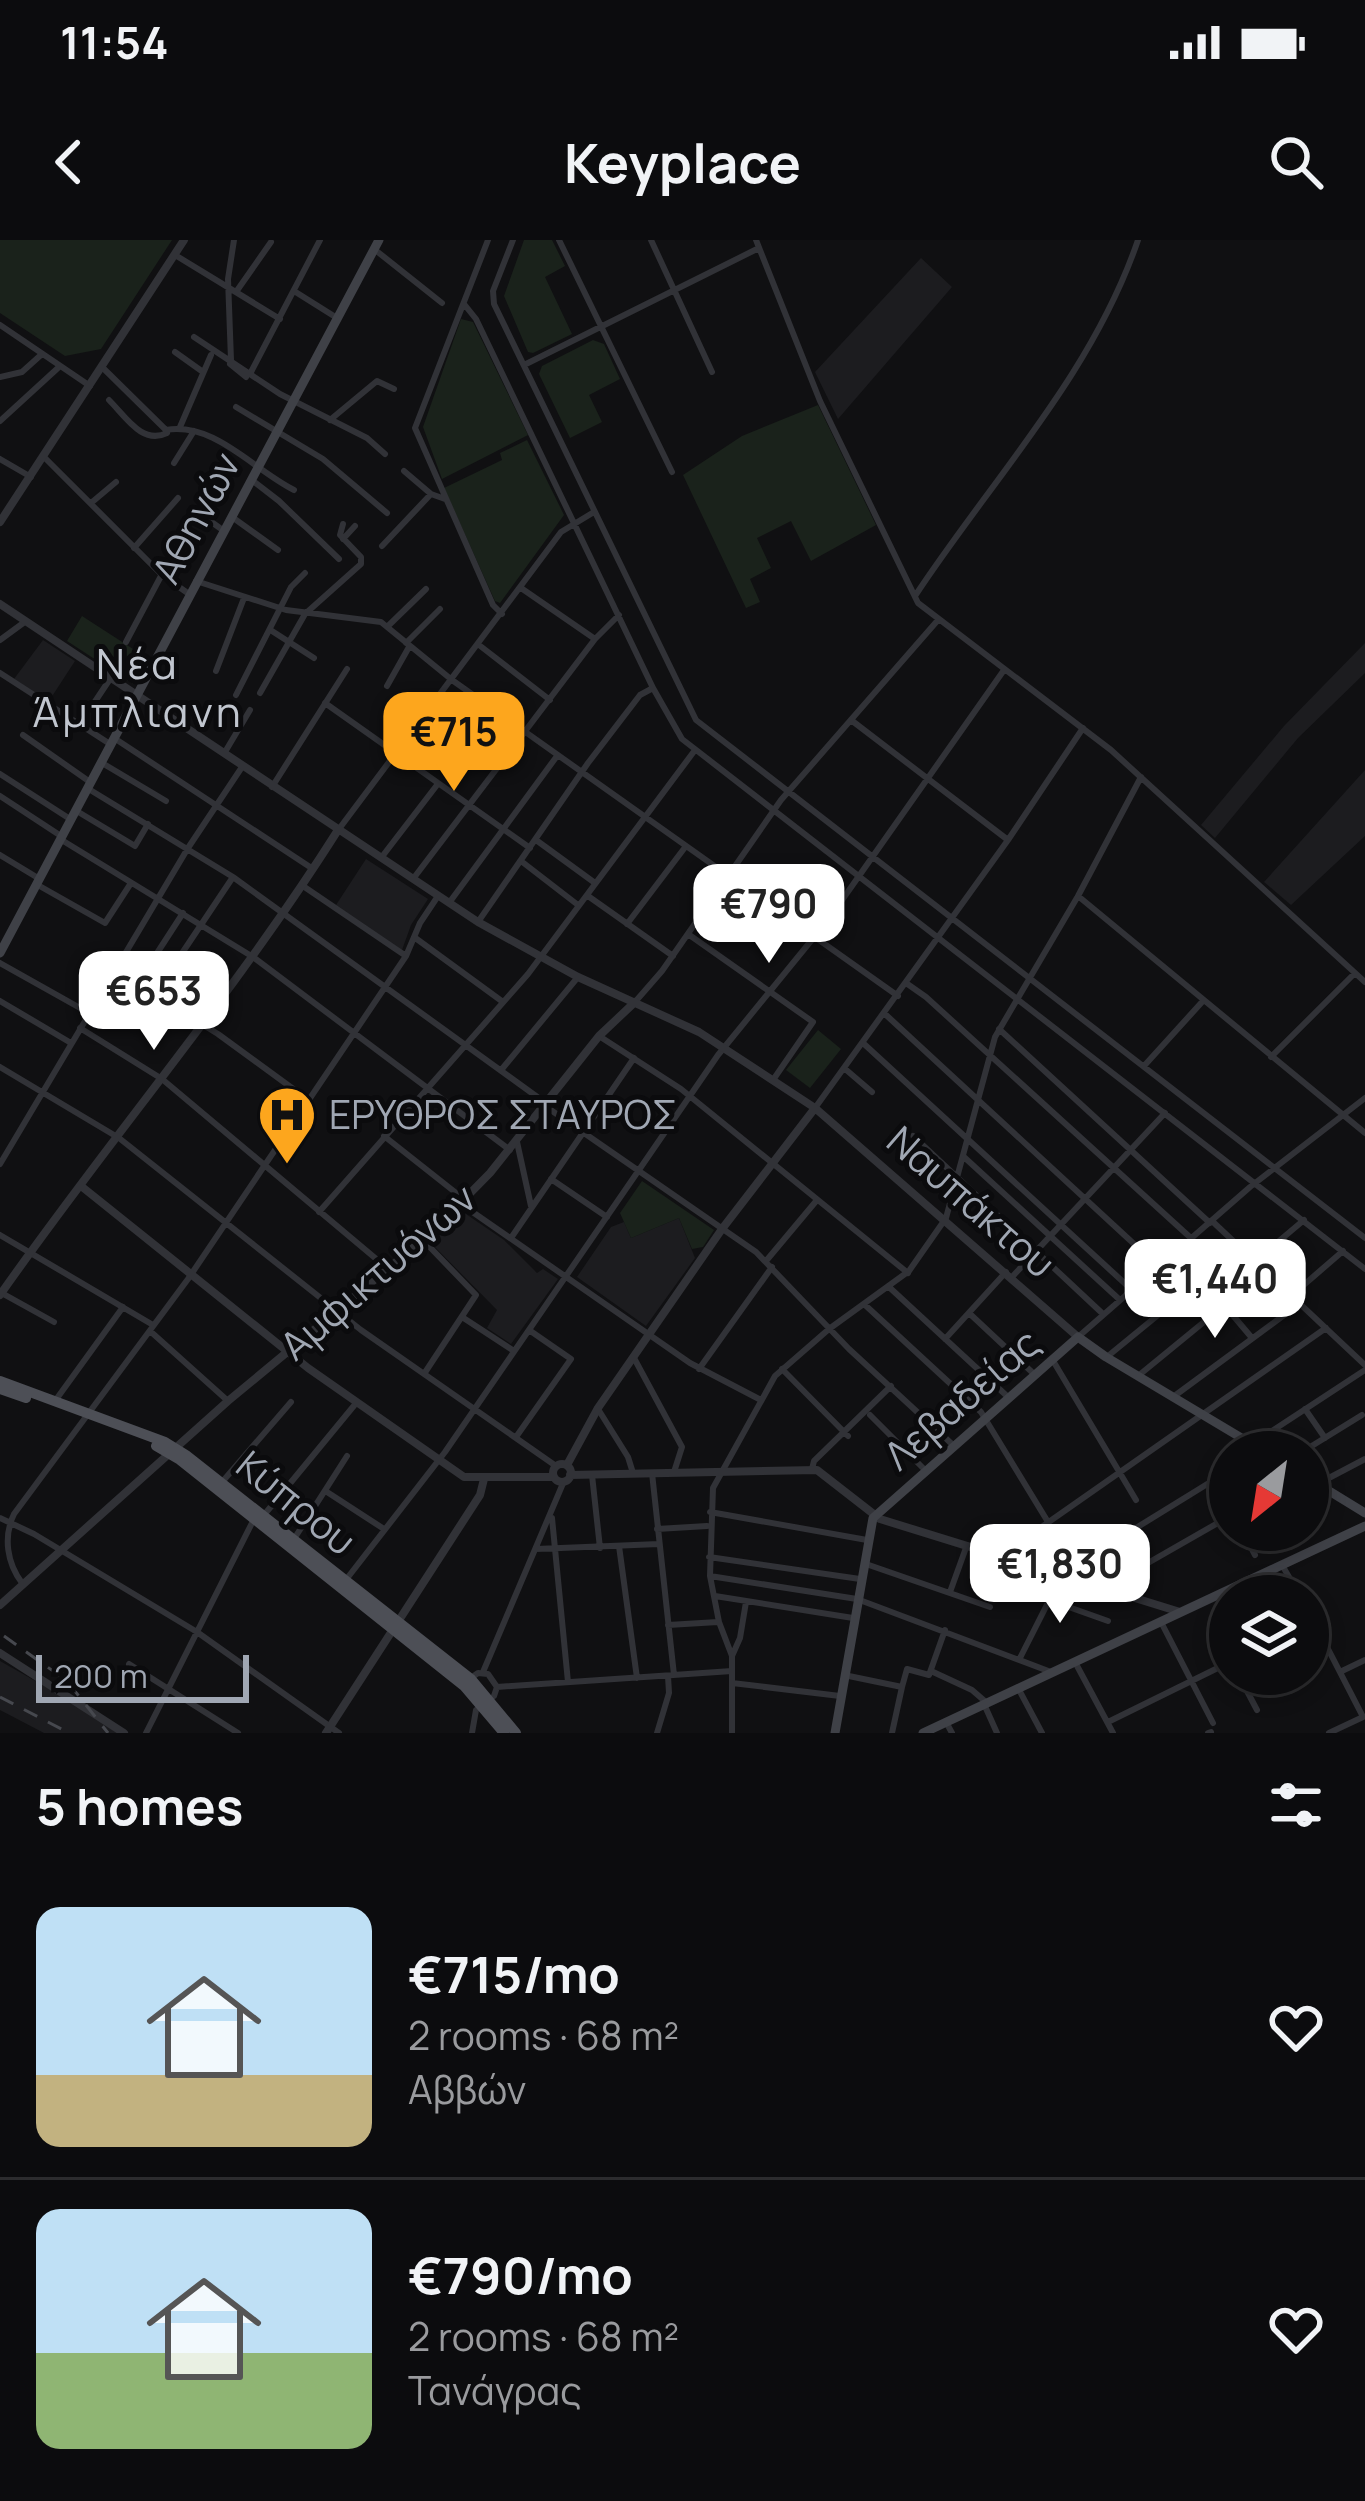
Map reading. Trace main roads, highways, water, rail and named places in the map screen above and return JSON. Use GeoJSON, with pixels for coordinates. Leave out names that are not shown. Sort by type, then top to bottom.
{"type":"FeatureCollection","features":[{"type":"Feature","properties":{"kind":"main road","name":"Αθηνών"},"geometry":{"type":"LineString","coordinates":[[0,953],[376,244]]}},
{"type":"Feature","properties":{"kind":"main road","name":"Ναυπάκτου"},"geometry":{"type":"LineString","coordinates":[[1078,1337],[1230,1431]]}},
{"type":"Feature","properties":{"kind":"main road","name":"Λεβαδείας"},"geometry":{"type":"LineString","coordinates":[[835,1733],[875,1515],[1078,1337]]}},
{"type":"Feature","properties":{"kind":"main road","name":"Κύπρου"},"geometry":{"type":"LineString","coordinates":[[0,1385],[56,1401],[172,1450],[222,1483],[395,1626]]}},
{"type":"Feature","properties":{"kind":"main road","name":"Κύπρου"},"geometry":{"type":"LineString","coordinates":[[0,1385],[87,1415]]}},
{"type":"Feature","properties":{"kind":"main road","name":"Κύπρου"},"geometry":{"type":"LineString","coordinates":[[172,1450],[470,1685],[516,1733]]}},
{"type":"Feature","properties":{"kind":"main road"},"geometry":{"type":"LineString","coordinates":[[1329,1493],[1365,1513]]}},
{"type":"Feature","properties":{"kind":"main road"},"geometry":{"type":"LineString","coordinates":[[923,1733],[949,1728],[1018,1688],[1365,1526]]}},
{"type":"Feature","properties":{"kind":"main road","name":"Κύπρου"},"geometry":{"type":"LineString","coordinates":[[485,1701],[504,1733]]}},
{"type":"Feature","properties":{"kind":"railway"},"geometry":{"type":"LineString","coordinates":[[4,1636],[67,1681],[108,1733]]}},
{"type":"Feature","properties":{"kind":"railway"},"geometry":{"type":"LineString","coordinates":[[0,1697],[69,1733]]}},
{"type":"Feature","properties":{"kind":"place","name":"ΕΡΥΘΡΟΣ ΣΤΑΥΡΟΣ"},"geometry":{"type":"Point","coordinates":[287,1166]}},
{"type":"Feature","properties":{"kind":"district","name":"Νέα Άμπλιανη"},"geometry":{"type":"Point","coordinates":[138,688]}}]}
